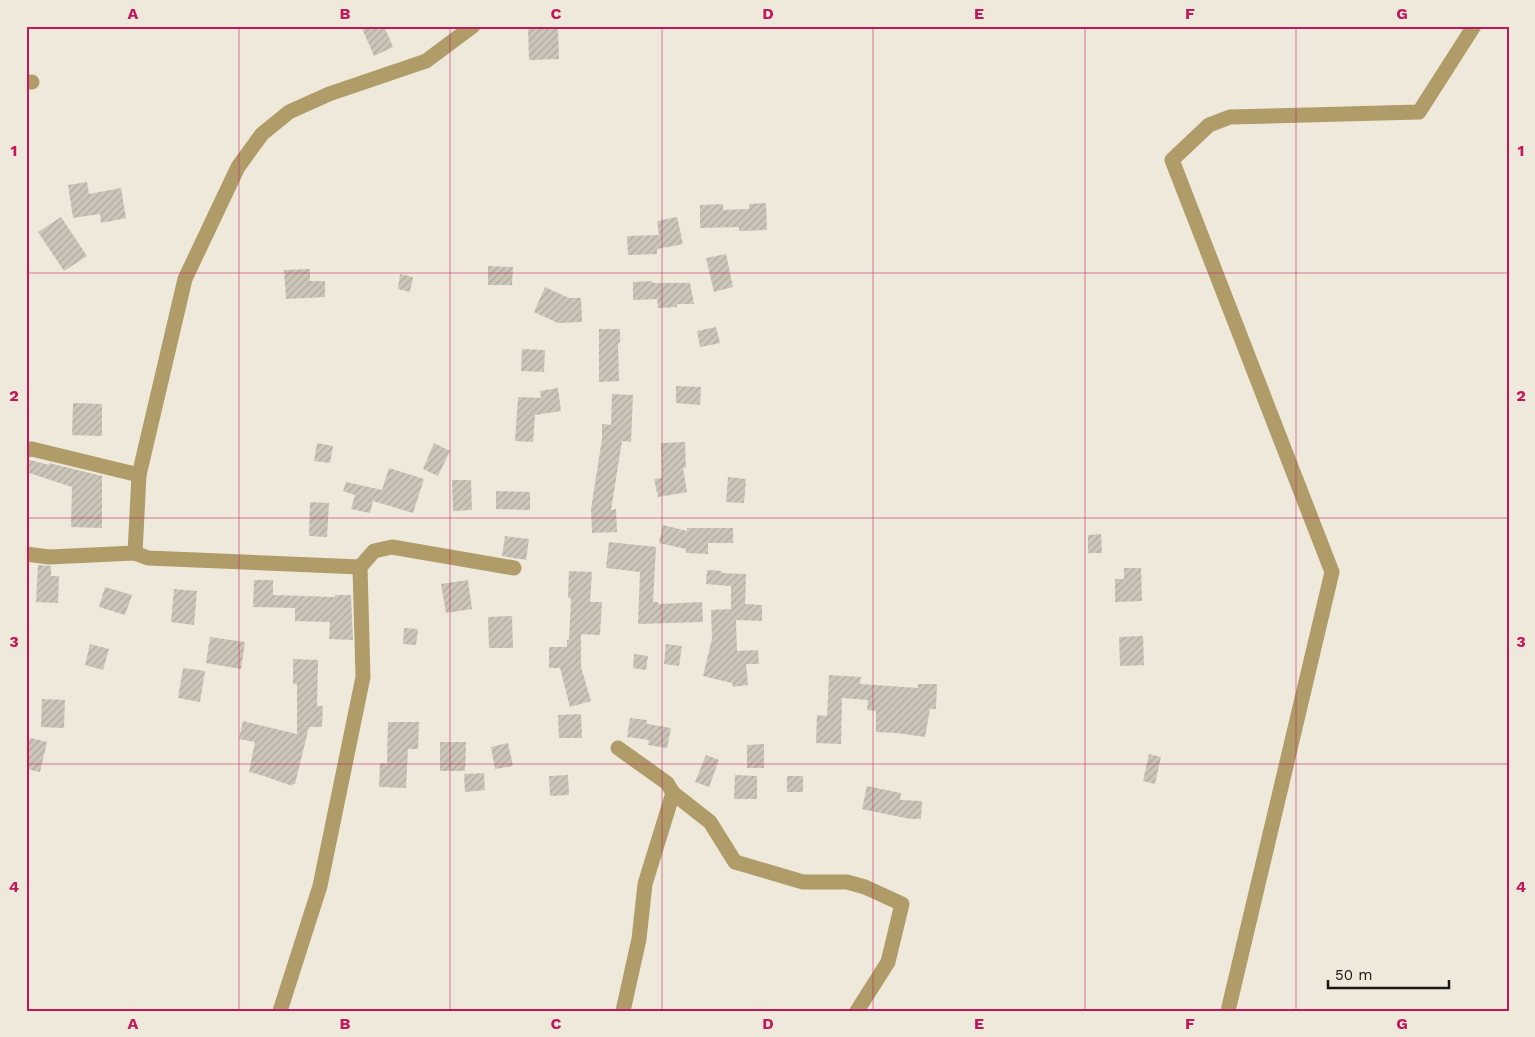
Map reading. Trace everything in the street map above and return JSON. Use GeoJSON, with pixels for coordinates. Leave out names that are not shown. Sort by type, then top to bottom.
{"type":"FeatureCollection","features":[{"type":"Feature","properties":{"kind":"street"},"geometry":{"type":"LineString","coordinates":[[135,552],[139,475],[185,279],[238,167],[262,134],[289,112],[329,94],[426,62],[473,26]]}},
{"type":"Feature","properties":{"kind":"street"},"geometry":{"type":"LineString","coordinates":[[1228,1011],[1332,572],[1172,160],[1209,125],[1230,117],[1419,112],[1474,26]]}},
{"type":"Feature","properties":{"kind":"street"},"geometry":{"type":"LineString","coordinates":[[26,450],[32,449],[139,475]]}},
{"type":"Feature","properties":{"kind":"street"},"geometry":{"type":"LineString","coordinates":[[280,1011],[320,886],[362,677],[360,566],[374,551],[392,547],[514,568]]}},
{"type":"Feature","properties":{"kind":"street"},"geometry":{"type":"LineString","coordinates":[[26,554],[49,557],[135,552],[148,558],[360,566]]}},
{"type":"Feature","properties":{"kind":"street"},"geometry":{"type":"LineString","coordinates":[[618,748],[667,783],[673,793],[710,822],[735,862],[803,882],[847,882],[865,887],[902,904],[888,962],[857,1011]]}},
{"type":"Feature","properties":{"kind":"street"},"geometry":{"type":"LineString","coordinates":[[622,1011],[639,938],[645,884],[673,793]]}},
{"type":"Feature","properties":{"kind":"building"},"geometry":{"type":"Polygon","coordinates":[[[361,26],[384,26],[393,47],[374,56],[361,26]]]}},
{"type":"Feature","properties":{"kind":"building"},"geometry":{"type":"Polygon","coordinates":[[[558,27],[559,59],[529,60],[528,28],[558,27]]]}},
{"type":"Feature","properties":{"kind":"building"},"geometry":{"type":"Polygon","coordinates":[[[87,182],[89,194],[121,188],[126,218],[101,223],[100,214],[73,218],[68,185],[87,182]]]}},
{"type":"Feature","properties":{"kind":"building"},"geometry":{"type":"Polygon","coordinates":[[[766,203],[767,230],[739,231],[739,227],[700,228],[700,205],[723,204],[723,210],[749,209],[749,204],[766,203]]]}},
{"type":"Feature","properties":{"kind":"building"},"geometry":{"type":"Polygon","coordinates":[[[61,217],[87,256],[64,271],[38,232],[61,217]]]}},
{"type":"Feature","properties":{"kind":"building"},"geometry":{"type":"Polygon","coordinates":[[[677,217],[683,244],[657,249],[657,254],[628,255],[627,236],[659,235],[657,221],[677,217]]]}},
{"type":"Feature","properties":{"kind":"building"},"geometry":{"type":"Polygon","coordinates":[[[726,254],[733,287],[714,292],[706,258],[726,254]]]}},
{"type":"Feature","properties":{"kind":"building"},"geometry":{"type":"Polygon","coordinates":[[[488,266],[513,267],[512,285],[488,285],[488,266]]]}},
{"type":"Feature","properties":{"kind":"building"},"geometry":{"type":"Polygon","coordinates":[[[310,269],[310,281],[325,281],[325,297],[286,299],[284,270],[310,269]]]}},
{"type":"Feature","properties":{"kind":"building"},"geometry":{"type":"Polygon","coordinates":[[[400,274],[413,277],[410,292],[398,289],[400,274]]]}},
{"type":"Feature","properties":{"kind":"building"},"geometry":{"type":"Polygon","coordinates":[[[652,281],[652,283],[690,283],[694,304],[677,304],[677,307],[658,308],[657,299],[633,300],[633,282],[652,281]]]}},
{"type":"Feature","properties":{"kind":"building"},"geometry":{"type":"Polygon","coordinates":[[[545,287],[569,298],[581,298],[582,322],[558,323],[534,312],[545,287]]]}},
{"type":"Feature","properties":{"kind":"building"},"geometry":{"type":"Polygon","coordinates":[[[716,327],[720,343],[700,347],[697,331],[716,327]]]}},
{"type":"Feature","properties":{"kind":"building"},"geometry":{"type":"Polygon","coordinates":[[[599,329],[620,329],[620,343],[618,343],[619,381],[599,382],[599,329]]]}},
{"type":"Feature","properties":{"kind":"building"},"geometry":{"type":"Polygon","coordinates":[[[522,349],[545,350],[544,372],[521,371],[522,349]]]}},
{"type":"Feature","properties":{"kind":"building"},"geometry":{"type":"Polygon","coordinates":[[[676,386],[701,387],[700,405],[676,403],[676,386]]]}},
{"type":"Feature","properties":{"kind":"building"},"geometry":{"type":"Polygon","coordinates":[[[558,388],[561,411],[535,415],[533,442],[515,441],[518,397],[541,398],[540,391],[558,388]]]}},
{"type":"Feature","properties":{"kind":"building"},"geometry":{"type":"Polygon","coordinates":[[[612,394],[633,395],[631,442],[622,441],[611,510],[616,509],[617,532],[592,533],[591,509],[602,439],[602,424],[611,425],[612,394]]]}},
{"type":"Feature","properties":{"kind":"building"},"geometry":{"type":"Polygon","coordinates":[[[73,403],[102,404],[102,436],[72,435],[73,403]]]}},
{"type":"Feature","properties":{"kind":"building"},"geometry":{"type":"Polygon","coordinates":[[[685,442],[686,468],[683,468],[687,492],[658,497],[654,479],[662,478],[661,443],[685,442]]]}},
{"type":"Feature","properties":{"kind":"building"},"geometry":{"type":"Polygon","coordinates":[[[317,443],[333,446],[330,463],[314,461],[317,443]]]}},
{"type":"Feature","properties":{"kind":"building"},"geometry":{"type":"Polygon","coordinates":[[[434,443],[450,451],[438,476],[423,469],[434,443]]]}},
{"type":"Feature","properties":{"kind":"building"},"geometry":{"type":"Polygon","coordinates":[[[26,459],[102,476],[102,528],[71,527],[72,487],[26,472],[26,459]]]}},
{"type":"Feature","properties":{"kind":"building"},"geometry":{"type":"Polygon","coordinates":[[[389,468],[424,479],[413,513],[373,501],[370,513],[351,509],[355,495],[343,491],[346,482],[382,490],[389,468]]]}},
{"type":"Feature","properties":{"kind":"building"},"geometry":{"type":"Polygon","coordinates":[[[728,477],[746,479],[744,503],[726,502],[728,477]]]}},
{"type":"Feature","properties":{"kind":"building"},"geometry":{"type":"Polygon","coordinates":[[[452,480],[471,480],[472,510],[453,511],[452,480]]]}},
{"type":"Feature","properties":{"kind":"building"},"geometry":{"type":"Polygon","coordinates":[[[496,491],[530,492],[530,510],[496,509],[496,491]]]}},
{"type":"Feature","properties":{"kind":"building"},"geometry":{"type":"Polygon","coordinates":[[[310,502],[329,503],[327,537],[309,536],[310,502]]]}},
{"type":"Feature","properties":{"kind":"building"},"geometry":{"type":"Polygon","coordinates":[[[663,525],[687,531],[687,528],[733,528],[733,543],[708,543],[708,554],[686,553],[686,549],[659,543],[663,525]]]}},
{"type":"Feature","properties":{"kind":"building"},"geometry":{"type":"Polygon","coordinates":[[[1101,534],[1102,553],[1088,553],[1088,535],[1101,534]]]}},
{"type":"Feature","properties":{"kind":"building"},"geometry":{"type":"Polygon","coordinates":[[[505,536],[529,539],[526,560],[502,556],[505,536]]]}},
{"type":"Feature","properties":{"kind":"building"},"geometry":{"type":"Polygon","coordinates":[[[609,542],[656,547],[653,602],[658,602],[658,604],[702,602],[703,622],[638,624],[640,572],[606,568],[609,542]]]}},
{"type":"Feature","properties":{"kind":"building"},"geometry":{"type":"Polygon","coordinates":[[[38,565],[51,566],[51,576],[59,576],[58,603],[36,602],[38,565]]]}},
{"type":"Feature","properties":{"kind":"building"},"geometry":{"type":"Polygon","coordinates":[[[1124,568],[1141,568],[1142,601],[1115,602],[1115,579],[1124,579],[1124,568]]]}},
{"type":"Feature","properties":{"kind":"building"},"geometry":{"type":"Polygon","coordinates":[[[707,570],[722,571],[721,573],[746,574],[745,604],[762,605],[762,621],[736,620],[737,651],[758,650],[759,664],[746,664],[748,685],[733,687],[732,683],[703,676],[712,639],[711,610],[731,609],[731,586],[706,584],[707,570]]]}},
{"type":"Feature","properties":{"kind":"building"},"geometry":{"type":"Polygon","coordinates":[[[569,571],[592,572],[590,602],[602,602],[600,635],[581,634],[581,667],[591,701],[570,707],[560,668],[549,668],[549,647],[567,647],[567,640],[569,640],[571,598],[568,598],[569,571]]]}},
{"type":"Feature","properties":{"kind":"building"},"geometry":{"type":"Polygon","coordinates":[[[254,580],[273,580],[273,595],[335,597],[335,595],[351,595],[353,640],[329,639],[330,622],[295,621],[295,608],[253,607],[254,580]]]}},
{"type":"Feature","properties":{"kind":"building"},"geometry":{"type":"Polygon","coordinates":[[[468,580],[472,609],[446,613],[441,584],[468,580]]]}},
{"type":"Feature","properties":{"kind":"building"},"geometry":{"type":"Polygon","coordinates":[[[105,587],[132,595],[125,615],[99,607],[105,587]]]}},
{"type":"Feature","properties":{"kind":"building"},"geometry":{"type":"Polygon","coordinates":[[[174,589],[197,591],[194,625],[171,622],[174,589]]]}},
{"type":"Feature","properties":{"kind":"building"},"geometry":{"type":"Polygon","coordinates":[[[512,616],[513,648],[489,648],[488,617],[512,616]]]}},
{"type":"Feature","properties":{"kind":"building"},"geometry":{"type":"Polygon","coordinates":[[[404,628],[418,629],[416,645],[403,644],[404,628]]]}},
{"type":"Feature","properties":{"kind":"building"},"geometry":{"type":"Polygon","coordinates":[[[1143,636],[1144,665],[1120,666],[1119,637],[1143,636]]]}},
{"type":"Feature","properties":{"kind":"building"},"geometry":{"type":"Polygon","coordinates":[[[210,637],[245,642],[241,669],[206,663],[210,637]]]}},
{"type":"Feature","properties":{"kind":"building"},"geometry":{"type":"Polygon","coordinates":[[[90,644],[109,649],[103,670],[85,665],[90,644]]]}},
{"type":"Feature","properties":{"kind":"building"},"geometry":{"type":"Polygon","coordinates":[[[666,644],[682,646],[679,666],[664,664],[666,644]]]}},
{"type":"Feature","properties":{"kind":"building"},"geometry":{"type":"Polygon","coordinates":[[[634,654],[648,656],[646,670],[633,668],[634,654]]]}},
{"type":"Feature","properties":{"kind":"building"},"geometry":{"type":"Polygon","coordinates":[[[293,659],[318,660],[317,706],[323,706],[322,727],[309,727],[295,784],[292,786],[249,772],[255,742],[239,739],[243,721],[297,734],[297,684],[293,684],[293,659]]]}},
{"type":"Feature","properties":{"kind":"building"},"geometry":{"type":"Polygon","coordinates":[[[183,668],[205,671],[200,702],[178,698],[183,668]]]}},
{"type":"Feature","properties":{"kind":"building"},"geometry":{"type":"Polygon","coordinates":[[[829,675],[861,677],[860,684],[918,688],[918,684],[937,684],[936,709],[930,709],[925,737],[876,732],[876,711],[867,710],[868,700],[842,698],[841,744],[816,743],[817,715],[827,716],[829,675]]]}},
{"type":"Feature","properties":{"kind":"building"},"geometry":{"type":"Polygon","coordinates":[[[42,699],[65,700],[64,728],[41,727],[42,699]]]}},
{"type":"Feature","properties":{"kind":"building"},"geometry":{"type":"Polygon","coordinates":[[[581,714],[582,738],[559,738],[558,715],[581,714]]]}},
{"type":"Feature","properties":{"kind":"building"},"geometry":{"type":"Polygon","coordinates":[[[630,718],[647,720],[647,724],[671,728],[667,748],[648,745],[649,740],[627,737],[630,718]]]}},
{"type":"Feature","properties":{"kind":"building"},"geometry":{"type":"Polygon","coordinates":[[[388,722],[419,722],[418,749],[408,749],[406,788],[379,787],[380,763],[387,763],[388,722]]]}},
{"type":"Feature","properties":{"kind":"building"},"geometry":{"type":"Polygon","coordinates":[[[30,738],[47,742],[40,772],[26,769],[26,753],[30,738]]]}},
{"type":"Feature","properties":{"kind":"building"},"geometry":{"type":"Polygon","coordinates":[[[440,742],[466,742],[465,771],[440,771],[440,742]]]}},
{"type":"Feature","properties":{"kind":"building"},"geometry":{"type":"Polygon","coordinates":[[[508,743],[513,766],[495,769],[491,747],[508,743]]]}},
{"type":"Feature","properties":{"kind":"building"},"geometry":{"type":"Polygon","coordinates":[[[764,744],[764,768],[747,768],[747,745],[764,744]]]}},
{"type":"Feature","properties":{"kind":"building"},"geometry":{"type":"Polygon","coordinates":[[[1149,754],[1161,757],[1155,784],[1143,781],[1149,754]]]}},
{"type":"Feature","properties":{"kind":"building"},"geometry":{"type":"Polygon","coordinates":[[[706,755],[719,760],[709,787],[695,782],[706,755]]]}},
{"type":"Feature","properties":{"kind":"building"},"geometry":{"type":"Polygon","coordinates":[[[484,773],[485,790],[465,792],[464,774],[484,773]]]}},
{"type":"Feature","properties":{"kind":"building"},"geometry":{"type":"Polygon","coordinates":[[[568,775],[569,795],[550,796],[549,776],[568,775]]]}},
{"type":"Feature","properties":{"kind":"building"},"geometry":{"type":"Polygon","coordinates":[[[735,775],[757,776],[757,799],[734,799],[735,775]]]}},
{"type":"Feature","properties":{"kind":"building"},"geometry":{"type":"Polygon","coordinates":[[[787,776],[803,776],[803,792],[787,792],[787,776]]]}},
{"type":"Feature","properties":{"kind":"building"},"geometry":{"type":"Polygon","coordinates":[[[867,786],[901,793],[900,800],[922,801],[921,819],[910,819],[862,809],[867,786]]]}}]}
